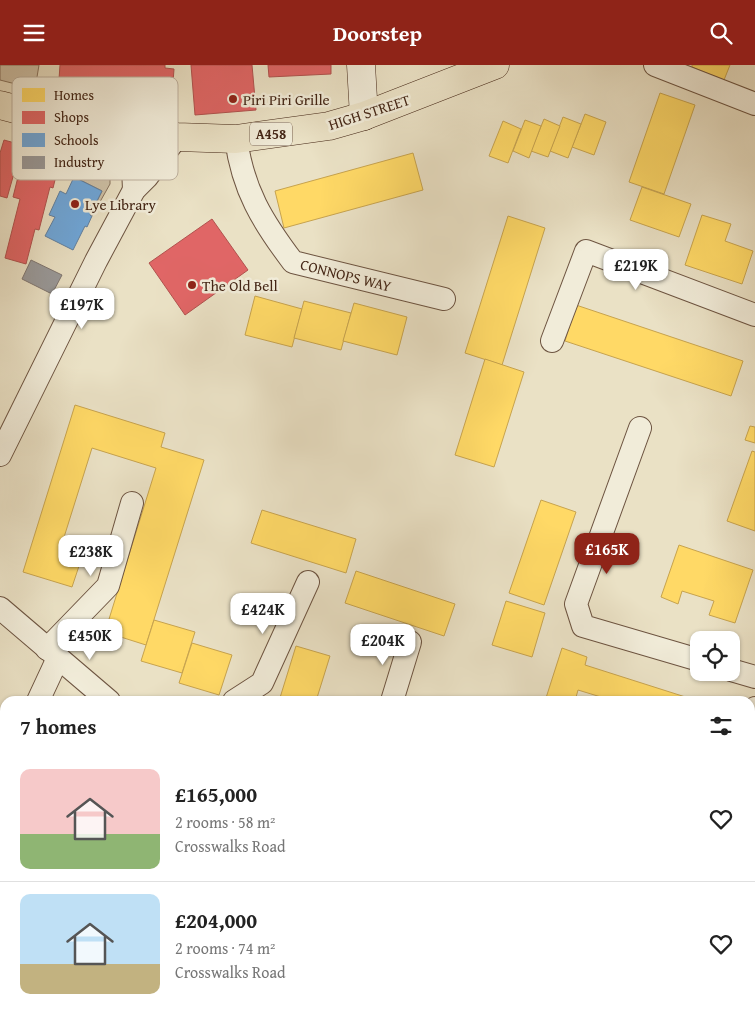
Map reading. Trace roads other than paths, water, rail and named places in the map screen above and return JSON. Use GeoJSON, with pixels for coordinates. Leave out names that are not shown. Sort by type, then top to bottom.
{"type":"FeatureCollection","features":[{"type":"Feature","properties":{"kind":"highway","name":"HIGH STREET"},"geometry":{"type":"LineString","coordinates":[[178,137],[236,139],[329,126],[364,116],[495,65]]}},
{"type":"Feature","properties":{"kind":"street"},"geometry":{"type":"LineString","coordinates":[[361,65],[364,116]]}},
{"type":"Feature","properties":{"kind":"street"},"geometry":{"type":"LineString","coordinates":[[655,65],[755,103]]}},
{"type":"Feature","properties":{"kind":"street","name":"CONNOPS WAY"},"geometry":{"type":"LineString","coordinates":[[236,139],[240,167],[251,198],[293,262],[444,299]]}},
{"type":"Feature","properties":{"kind":"street"},"geometry":{"type":"LineString","coordinates":[[134,180],[134,190]]}},
{"type":"Feature","properties":{"kind":"street"},"geometry":{"type":"LineString","coordinates":[[0,455],[96,261],[134,190],[144,180]]}},
{"type":"Feature","properties":{"kind":"street"},"geometry":{"type":"LineString","coordinates":[[552,341],[586,251],[755,315]]}},
{"type":"Feature","properties":{"kind":"street"},"geometry":{"type":"LineString","coordinates":[[640,428],[576,604],[583,626],[690,657]]}},
{"type":"Feature","properties":{"kind":"street"},"geometry":{"type":"LineString","coordinates":[[39,696],[52,653],[108,586],[132,503]]}},
{"type":"Feature","properties":{"kind":"street"},"geometry":{"type":"LineString","coordinates":[[242,696],[262,683],[308,582]]}},
{"type":"Feature","properties":{"kind":"street"},"geometry":{"type":"LineString","coordinates":[[0,608],[103,696]]}},
{"type":"Feature","properties":{"kind":"street"},"geometry":{"type":"LineString","coordinates":[[394,696],[410,642]]}},
{"type":"Feature","properties":{"kind":"street"},"geometry":{"type":"LineString","coordinates":[[740,673],[755,677]]}},
{"type":"Feature","properties":{"kind":"place","name":"Piri Piri Grille"},"geometry":{"type":"Point","coordinates":[233,99]}},
{"type":"Feature","properties":{"kind":"place","name":"Lye Library"},"geometry":{"type":"Point","coordinates":[75,204]}},
{"type":"Feature","properties":{"kind":"place","name":"The Old Bell"},"geometry":{"type":"Point","coordinates":[192,285]}}]}
